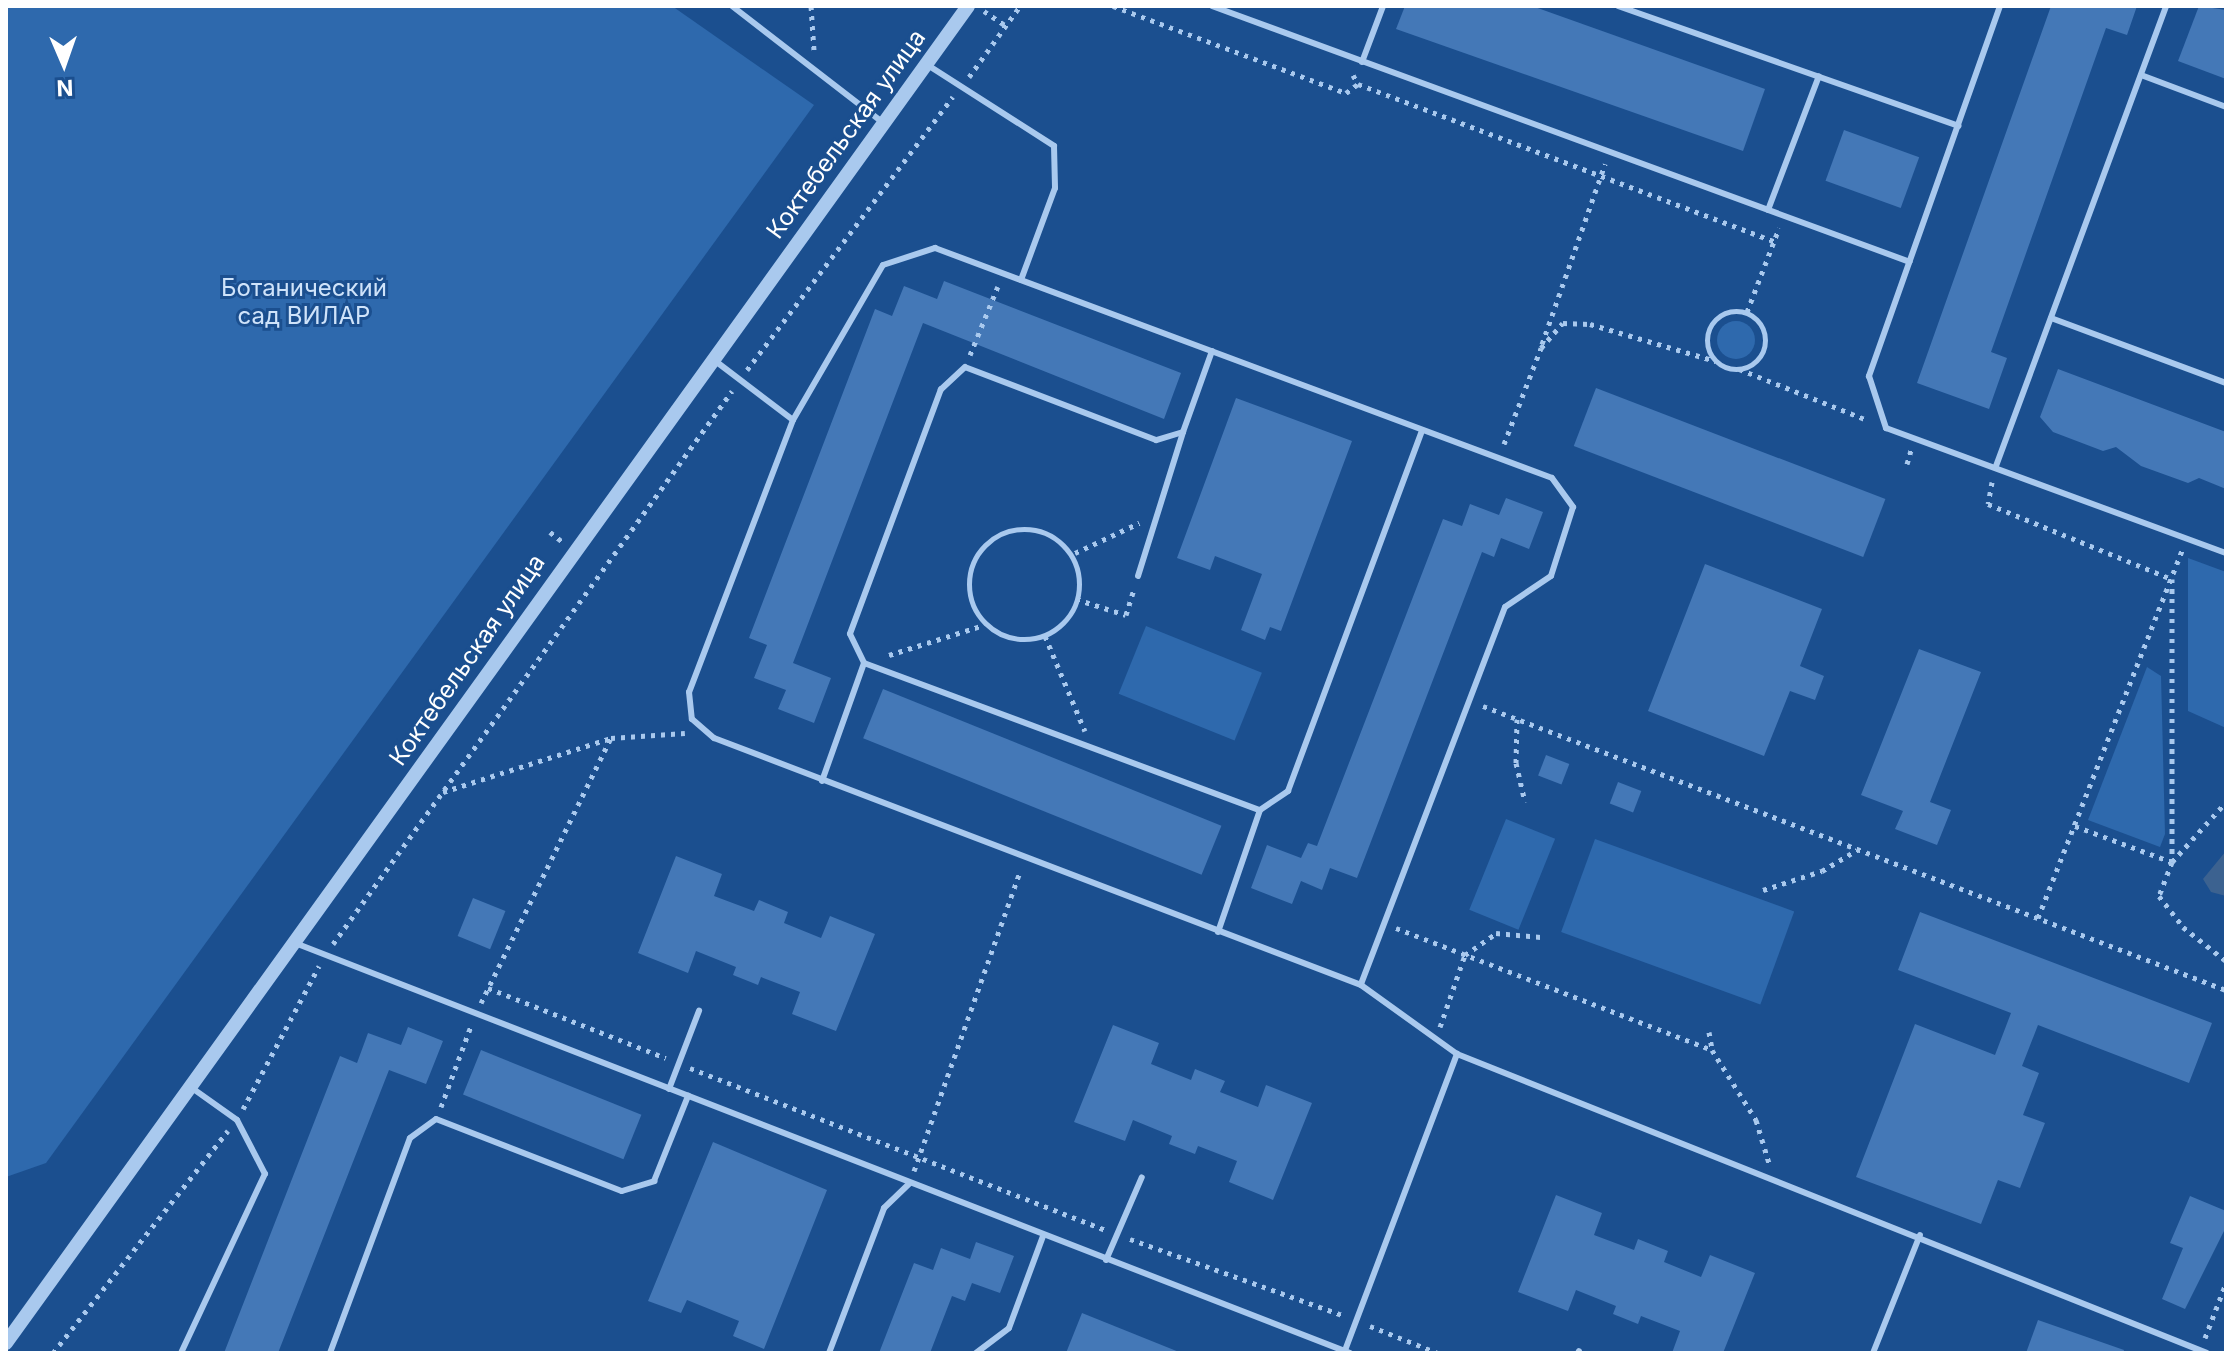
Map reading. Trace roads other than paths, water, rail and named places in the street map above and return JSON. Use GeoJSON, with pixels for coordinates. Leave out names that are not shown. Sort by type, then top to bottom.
{"type":"FeatureCollection","features":[{"type":"Feature","properties":{"kind":"street","name":"Коктебельская улица"},"geometry":{"type":"LineString","coordinates":[[6,1343],[710,357],[968,6]]}},
{"type":"Feature","properties":{"kind":"lane"},"geometry":{"type":"LineString","coordinates":[[732,6],[882,122]]}},
{"type":"Feature","properties":{"kind":"lane"},"geometry":{"type":"LineString","coordinates":[[1212,6],[1910,262]]}},
{"type":"Feature","properties":{"kind":"lane"},"geometry":{"type":"LineString","coordinates":[[1362,62],[1383,6]]}},
{"type":"Feature","properties":{"kind":"lane"},"geometry":{"type":"LineString","coordinates":[[1618,6],[1958,126]]}},
{"type":"Feature","properties":{"kind":"lane"},"geometry":{"type":"LineString","coordinates":[[2000,6],[1869,376],[1886,428],[2226,553]]}},
{"type":"Feature","properties":{"kind":"lane"},"geometry":{"type":"LineString","coordinates":[[1996,466],[2166,6]]}},
{"type":"Feature","properties":{"kind":"lane"},"geometry":{"type":"LineString","coordinates":[[925,63],[1054,146],[1055,188],[1021,280]]}},
{"type":"Feature","properties":{"kind":"lane"},"geometry":{"type":"LineString","coordinates":[[2141,75],[2226,107]]}},
{"type":"Feature","properties":{"kind":"lane"},"geometry":{"type":"LineString","coordinates":[[1768,210],[1819,76]]}},
{"type":"Feature","properties":{"kind":"lane"},"geometry":{"type":"LineString","coordinates":[[1361,985],[1505,607],[1551,576],[1573,507],[1552,478],[935,248],[883,265],[793,420],[696,665],[689,692],[692,719],[707,732],[1023,861],[1361,985],[1457,1054],[1920,1235],[2202,1352]]}},
{"type":"Feature","properties":{"kind":"lane"},"geometry":{"type":"LineString","coordinates":[[2051,318],[2226,383]]}},
{"type":"Feature","properties":{"kind":"lane"},"geometry":{"type":"LineString","coordinates":[[1138,576],[1212,351]]}},
{"type":"Feature","properties":{"kind":"lane"},"geometry":{"type":"LineString","coordinates":[[710,357],[793,420]]}},
{"type":"Feature","properties":{"kind":"lane"},"geometry":{"type":"LineString","coordinates":[[1183,432],[1156,440],[965,367],[941,389],[850,634],[864,663],[1260,810]]}},
{"type":"Feature","properties":{"kind":"lane"},"geometry":{"type":"LineString","coordinates":[[1218,932],[1260,810],[1288,791],[1422,430]]}},
{"type":"Feature","properties":{"kind":"lane"},"geometry":{"type":"LineString","coordinates":[[822,781],[864,663]]}},
{"type":"Feature","properties":{"kind":"lane"},"geometry":{"type":"LineString","coordinates":[[293,942],[1346,1353],[1457,1054]]}},
{"type":"Feature","properties":{"kind":"lane"},"geometry":{"type":"LineString","coordinates":[[669,1089],[699,1011]]}},
{"type":"Feature","properties":{"kind":"lane"},"geometry":{"type":"LineString","coordinates":[[181,1353],[265,1174],[237,1120],[189,1086]]}},
{"type":"Feature","properties":{"kind":"lane"},"geometry":{"type":"LineString","coordinates":[[330,1353],[410,1138],[436,1119],[622,1191],[654,1181],[688,1096]]}},
{"type":"Feature","properties":{"kind":"lane"},"geometry":{"type":"LineString","coordinates":[[1106,1260],[1142,1177]]}},
{"type":"Feature","properties":{"kind":"lane"},"geometry":{"type":"LineString","coordinates":[[829,1353],[884,1208],[910,1183]]}},
{"type":"Feature","properties":{"kind":"lane"},"geometry":{"type":"LineString","coordinates":[[1873,1353],[1920,1235]]}},
{"type":"Feature","properties":{"kind":"lane"},"geometry":{"type":"LineString","coordinates":[[976,1353],[1009,1328],[1043,1236]]}},
{"type":"Feature","properties":{"kind":"park label","name":"Ботанический сад ВИЛАР"},"geometry":{"type":"Point","coordinates":[304,302]}}]}
